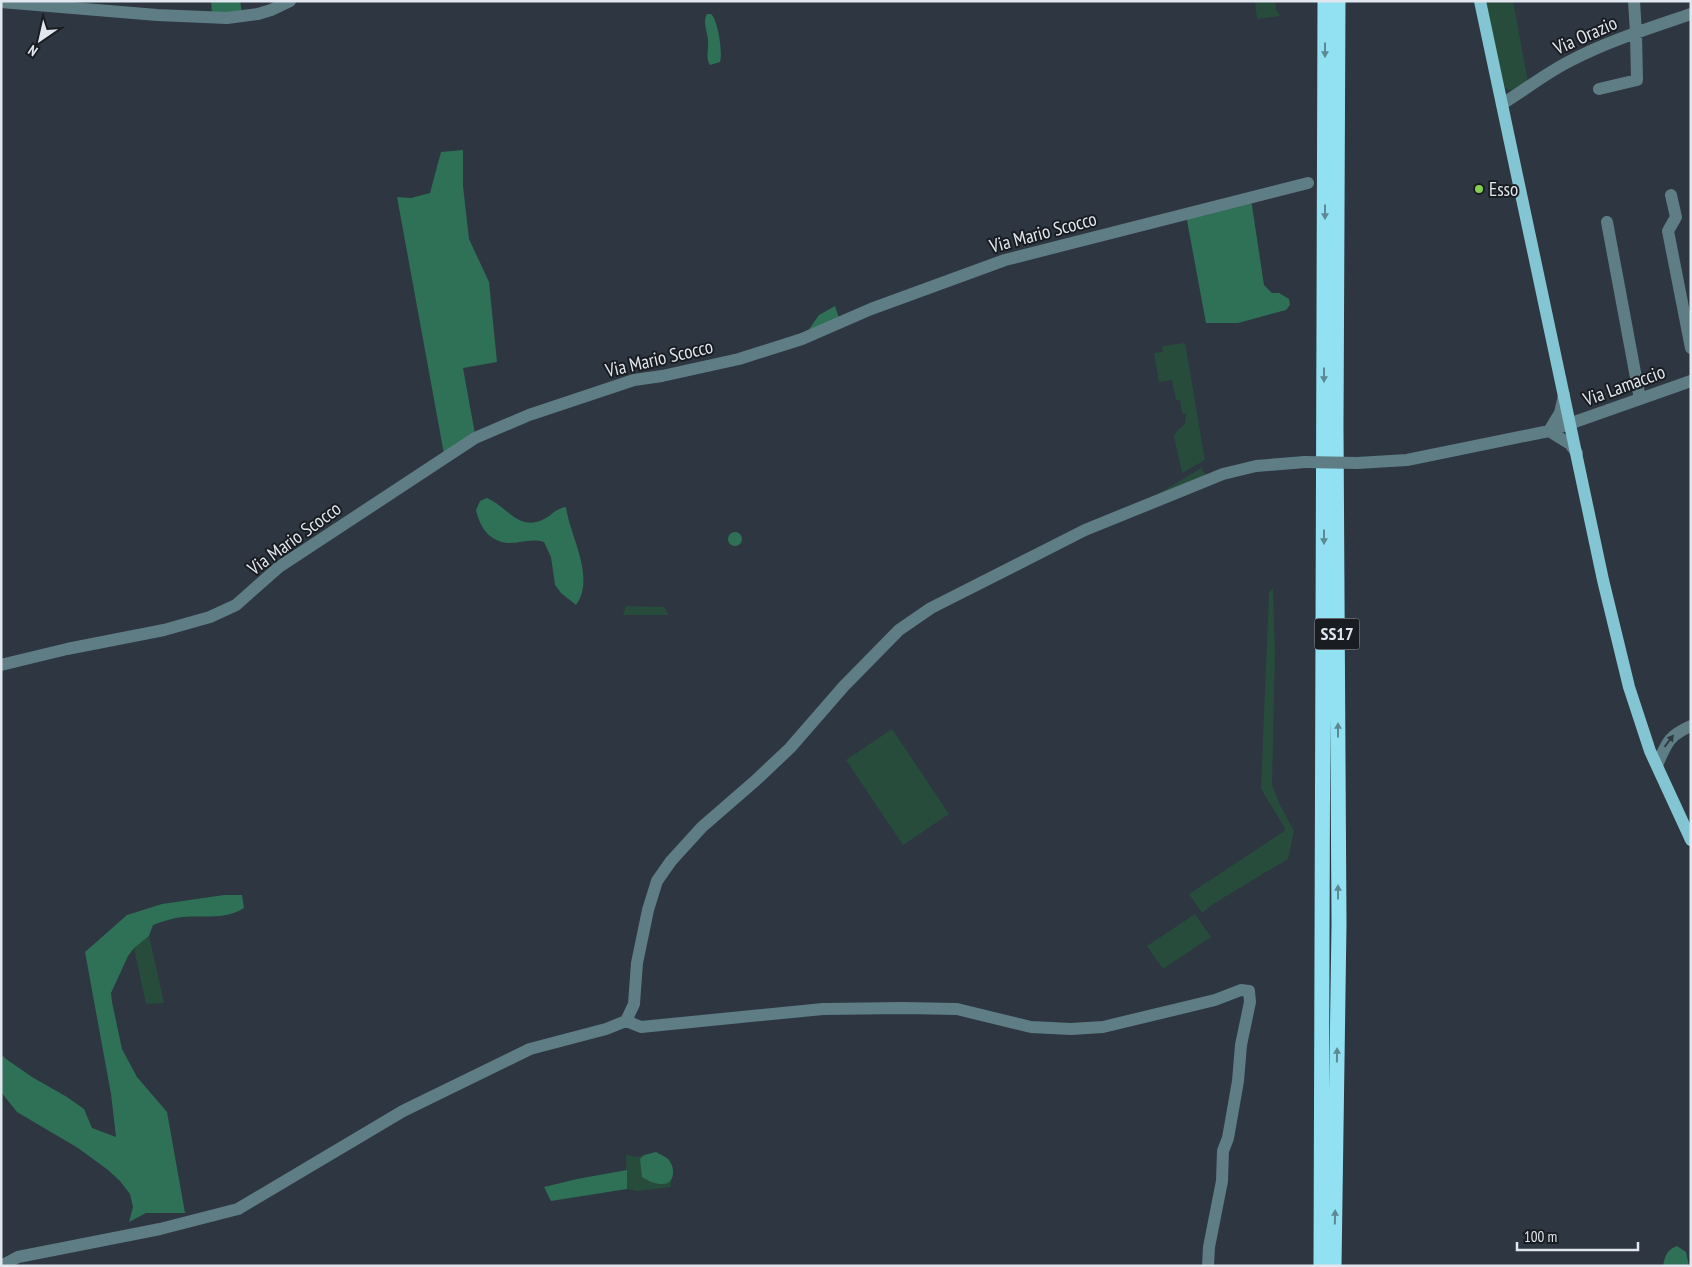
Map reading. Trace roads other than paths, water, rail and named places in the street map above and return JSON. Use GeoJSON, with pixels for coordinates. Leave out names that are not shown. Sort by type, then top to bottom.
{"type":"FeatureCollection","features":[{"type":"Feature","properties":{"kind":"highway","name":"SS17"},"geometry":{"type":"LineString","coordinates":[[1320,1266],[1325,1]]}},
{"type":"Feature","properties":{"kind":"highway","name":"SS17"},"geometry":{"type":"LineString","coordinates":[[1334,1266],[1338,924],[1336,436],[1338,1]]}},
{"type":"Feature","properties":{"kind":"main road"},"geometry":{"type":"LineString","coordinates":[[1480,1],[1603,580],[1629,687],[1650,751],[1691,840]]}},
{"type":"Feature","properties":{"kind":"street"},"geometry":{"type":"LineString","coordinates":[[1,2],[157,15],[227,18],[258,14],[272,10],[290,1]]}},
{"type":"Feature","properties":{"kind":"street"},"geometry":{"type":"LineString","coordinates":[[1599,89],[1637,80],[1634,1]]}},
{"type":"Feature","properties":{"kind":"street","name":"Via Orazio"},"geometry":{"type":"LineString","coordinates":[[1502,104],[1570,61],[1636,33],[1691,14]]}},
{"type":"Feature","properties":{"kind":"street","name":"Via Mario Scocco"},"geometry":{"type":"LineString","coordinates":[[1,665],[67,649],[164,630],[210,618],[236,605],[279,567],[475,438],[529,415],[634,380],[731,361],[802,339],[871,309],[1005,260],[1308,183]]}},
{"type":"Feature","properties":{"kind":"street"},"geometry":{"type":"LineString","coordinates":[[1670,195],[1676,218],[1668,231],[1691,348]]}},
{"type":"Feature","properties":{"kind":"street"},"geometry":{"type":"LineString","coordinates":[[1607,222],[1640,399]]}},
{"type":"Feature","properties":{"kind":"street","name":"Via Lamaccio"},"geometry":{"type":"LineString","coordinates":[[626,1020],[634,1004],[637,963],[648,910],[657,881],[671,861],[702,827],[790,748],[844,686],[899,630],[931,608],[1085,530],[1223,474],[1256,466],[1305,462],[1358,463],[1407,460],[1549,431],[1691,381]]}},
{"type":"Feature","properties":{"kind":"street"},"geometry":{"type":"LineString","coordinates":[[1564,395],[1560,413],[1549,431],[1570,444],[1577,453]]}},
{"type":"Feature","properties":{"kind":"street"},"geometry":{"type":"LineString","coordinates":[[1657,765],[1669,739],[1678,731],[1691,726]]}},
{"type":"Feature","properties":{"kind":"street"},"geometry":{"type":"LineString","coordinates":[[1,1266],[18,1257],[160,1229],[238,1209],[403,1111],[530,1049],[606,1030],[626,1020],[641,1027],[823,1009],[957,1009],[1031,1027],[1071,1029],[1102,1026],[1216,1000],[1241,990],[1249,991],[1250,1002],[1241,1045],[1238,1081],[1228,1138],[1223,1151],[1222,1181],[1208,1266]]}},
{"type":"Feature","properties":{"kind":"place","name":"Esso"},"geometry":{"type":"Point","coordinates":[1479,189]}}]}
